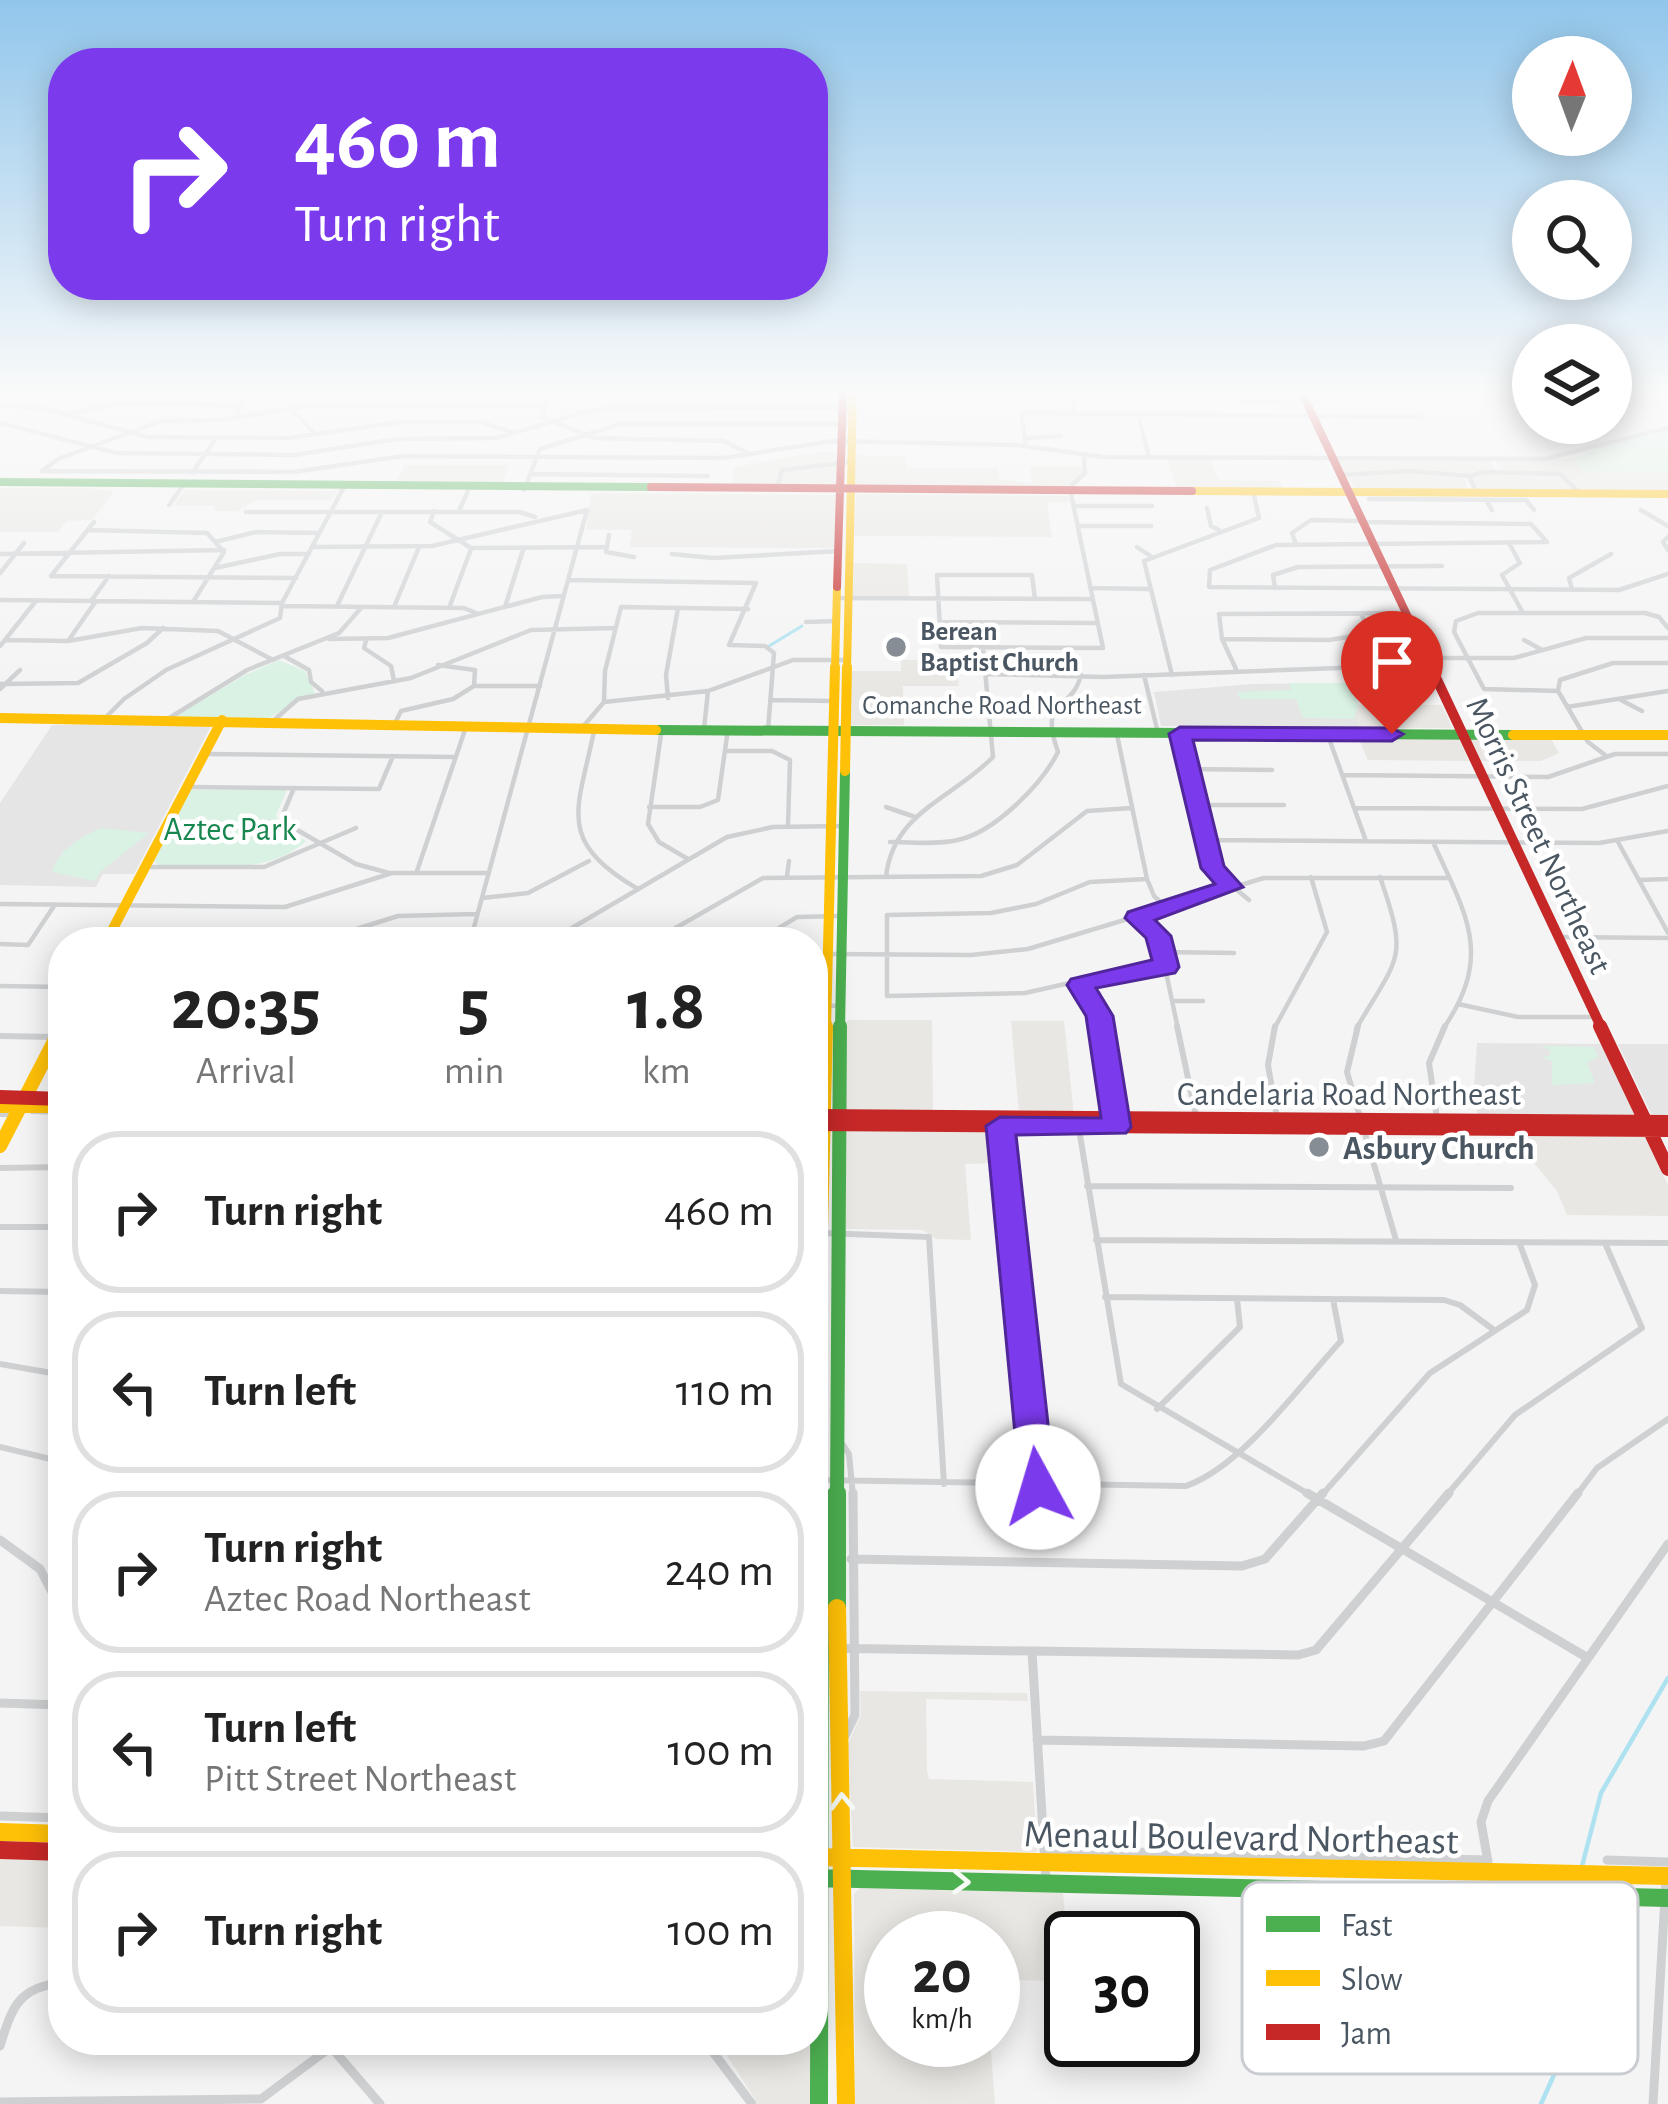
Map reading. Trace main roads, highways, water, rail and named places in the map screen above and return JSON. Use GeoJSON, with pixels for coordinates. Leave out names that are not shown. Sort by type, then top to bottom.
{"type":"FeatureCollection","features":[{"type":"Feature","properties":{"kind":"main road"},"geometry":{"type":"LineString","coordinates":[[841,660],[836,620],[842,598],[838,551],[845,491]]}},
{"type":"Feature","properties":{"kind":"main road"},"geometry":{"type":"LineString","coordinates":[[828,993],[834,954],[845,491]]}},
{"type":"Feature","properties":{"kind":"main road"},"geometry":{"type":"LineString","coordinates":[[890,491],[1480,497]]}},
{"type":"Feature","properties":{"kind":"main road","name":"Morris Street Northeast"},"geometry":{"type":"LineString","coordinates":[[1347,491],[1668,1169]]}},
{"type":"Feature","properties":{"kind":"main road"},"geometry":{"type":"LineString","coordinates":[[1348,494],[1668,496]]}},
{"type":"Feature","properties":{"kind":"main road","name":"Comanche Road Northeast"},"geometry":{"type":"LineString","coordinates":[[0,720],[768,730],[1668,733]]}},
{"type":"Feature","properties":{"kind":"main road","name":"Comanche Road Northeast"},"geometry":{"type":"LineString","coordinates":[[103,721],[221,722]]}},
{"type":"Feature","properties":{"kind":"main road"},"geometry":{"type":"LineString","coordinates":[[114,927],[221,722]]}},
{"type":"Feature","properties":{"kind":"main road"},"geometry":{"type":"LineString","coordinates":[[0,1146],[48,1057]]}},
{"type":"Feature","properties":{"kind":"main road"},"geometry":{"type":"LineString","coordinates":[[1,1108],[48,1106]]}},
{"type":"Feature","properties":{"kind":"main road","name":"Candelaria Road Northeast"},"geometry":{"type":"LineString","coordinates":[[828,1120],[1668,1126]]}},
{"type":"Feature","properties":{"kind":"main road"},"geometry":{"type":"LineString","coordinates":[[828,1146],[838,1233],[839,1439],[846,1482],[840,1747],[846,2104]]}},
{"type":"Feature","properties":{"kind":"main road"},"geometry":{"type":"LineString","coordinates":[[0,1832],[48,1834]]}},
{"type":"Feature","properties":{"kind":"main road"},"geometry":{"type":"LineString","coordinates":[[0,1850],[48,1852]]}},
{"type":"Feature","properties":{"kind":"main road","name":"Menaul Boulevard Northeast"},"geometry":{"type":"LineString","coordinates":[[828,1857],[1489,1866],[1554,1874],[1607,1868],[1667,1876]]}},
{"type":"Feature","properties":{"kind":"main road","name":"Menaul Boulevard Northeast"},"geometry":{"type":"LineString","coordinates":[[828,1878],[1242,1889]]}},
{"type":"Feature","properties":{"kind":"main road"},"geometry":{"type":"LineString","coordinates":[[828,2014],[845,2014]]}},
{"type":"Feature","properties":{"kind":"main road"},"geometry":{"type":"LineString","coordinates":[[819,2104],[820,2055]]}},
{"type":"Feature","properties":{"kind":"waterway"},"geometry":{"type":"LineString","coordinates":[[769,646],[802,626]]}},
{"type":"Feature","properties":{"kind":"waterway"},"geometry":{"type":"LineString","coordinates":[[1581,1870],[1601,1793],[1668,1678]]}},
{"type":"Feature","properties":{"kind":"waterway"},"geometry":{"type":"LineString","coordinates":[[1541,2104],[1554,2074]]}},
{"type":"Feature","properties":{"kind":"place","name":"Berean Baptist Church"},"geometry":{"type":"Point","coordinates":[896,647]}},
{"type":"Feature","properties":{"kind":"place","name":"Asbury Church"},"geometry":{"type":"Point","coordinates":[1319,1147]}},
{"type":"Feature","properties":{"kind":"park label","name":"Aztec Park"},"geometry":{"type":"Point","coordinates":[230,828]}}]}
